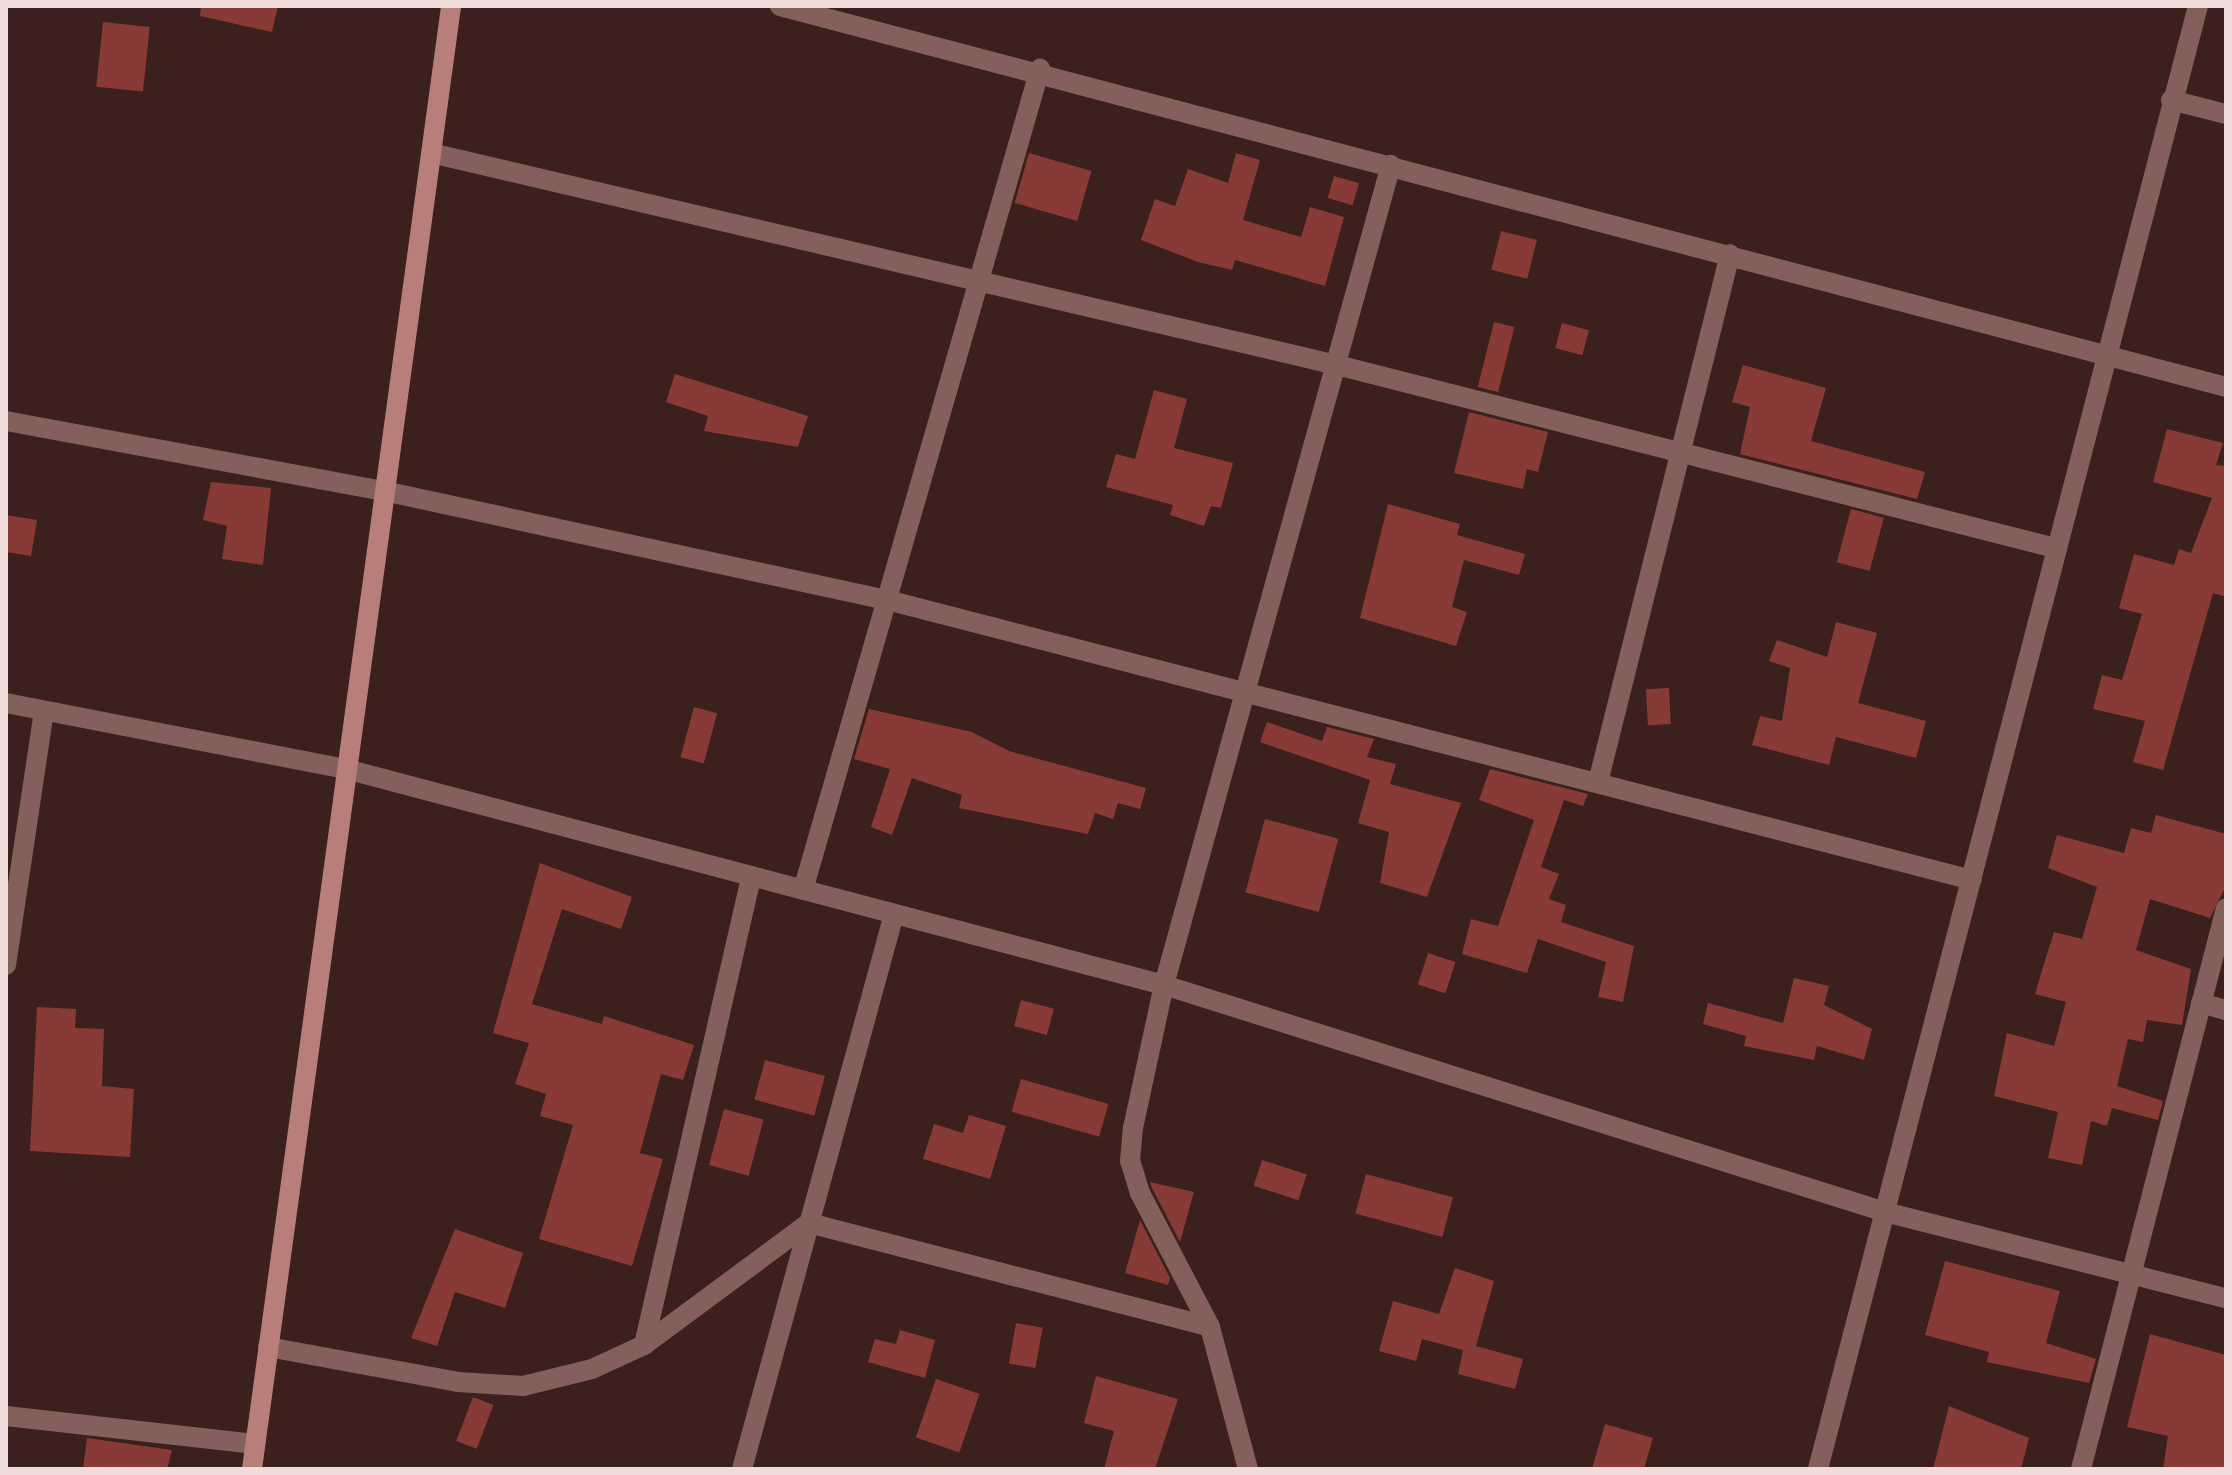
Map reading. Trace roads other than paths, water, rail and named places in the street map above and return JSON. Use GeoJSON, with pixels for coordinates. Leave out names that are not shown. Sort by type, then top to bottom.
{"type":"FeatureCollection","features":[{"type":"Feature","properties":{"kind":"main road"},"geometry":{"type":"LineString","coordinates":[[252,1469],[451,6]]}},
{"type":"Feature","properties":{"kind":"street"},"geometry":{"type":"LineString","coordinates":[[780,6],[1040,69],[2226,387]]}},
{"type":"Feature","properties":{"kind":"street"},"geometry":{"type":"LineString","coordinates":[[1818,1469],[2055,548],[2108,354],[2171,100],[2198,6]]}},
{"type":"Feature","properties":{"kind":"street"},"geometry":{"type":"LineString","coordinates":[[803,890],[891,601],[1040,69]]}},
{"type":"Feature","properties":{"kind":"street"},"geometry":{"type":"LineString","coordinates":[[2171,100],[2226,114]]}},
{"type":"Feature","properties":{"kind":"street"},"geometry":{"type":"LineString","coordinates":[[431,153],[1337,365],[2055,548]]}},
{"type":"Feature","properties":{"kind":"street"},"geometry":{"type":"LineString","coordinates":[[1248,1469],[1210,1327],[1130,1161],[1164,985],[1391,165]]}},
{"type":"Feature","properties":{"kind":"street"},"geometry":{"type":"LineString","coordinates":[[1598,782],[1678,452],[1730,254]]}},
{"type":"Feature","properties":{"kind":"street"},"geometry":{"type":"LineString","coordinates":[[6,421],[384,491],[891,601],[1247,690],[1972,880]]}},
{"type":"Feature","properties":{"kind":"street"},"geometry":{"type":"LineString","coordinates":[[6,703],[346,769],[1164,985],[1885,1212],[2226,1298]]}},
{"type":"Feature","properties":{"kind":"street"},"geometry":{"type":"LineString","coordinates":[[6,965],[44,711]]}},
{"type":"Feature","properties":{"kind":"street"},"geometry":{"type":"LineString","coordinates":[[644,1345],[751,876]]}},
{"type":"Feature","properties":{"kind":"street"},"geometry":{"type":"LineString","coordinates":[[2081,1469],[2134,1276],[2226,908]]}},
{"type":"Feature","properties":{"kind":"street"},"geometry":{"type":"LineString","coordinates":[[742,1469],[894,914]]}},
{"type":"Feature","properties":{"kind":"street"},"geometry":{"type":"LineString","coordinates":[[2201,1003],[2226,1010]]}},
{"type":"Feature","properties":{"kind":"street"},"geometry":{"type":"LineString","coordinates":[[809,1223],[1210,1327]]}},
{"type":"Feature","properties":{"kind":"street"},"geometry":{"type":"LineString","coordinates":[[268,1347],[458,1382],[523,1386],[592,1369],[644,1345],[809,1223]]}},
{"type":"Feature","properties":{"kind":"street"},"geometry":{"type":"LineString","coordinates":[[6,1416],[255,1444]]}}]}
